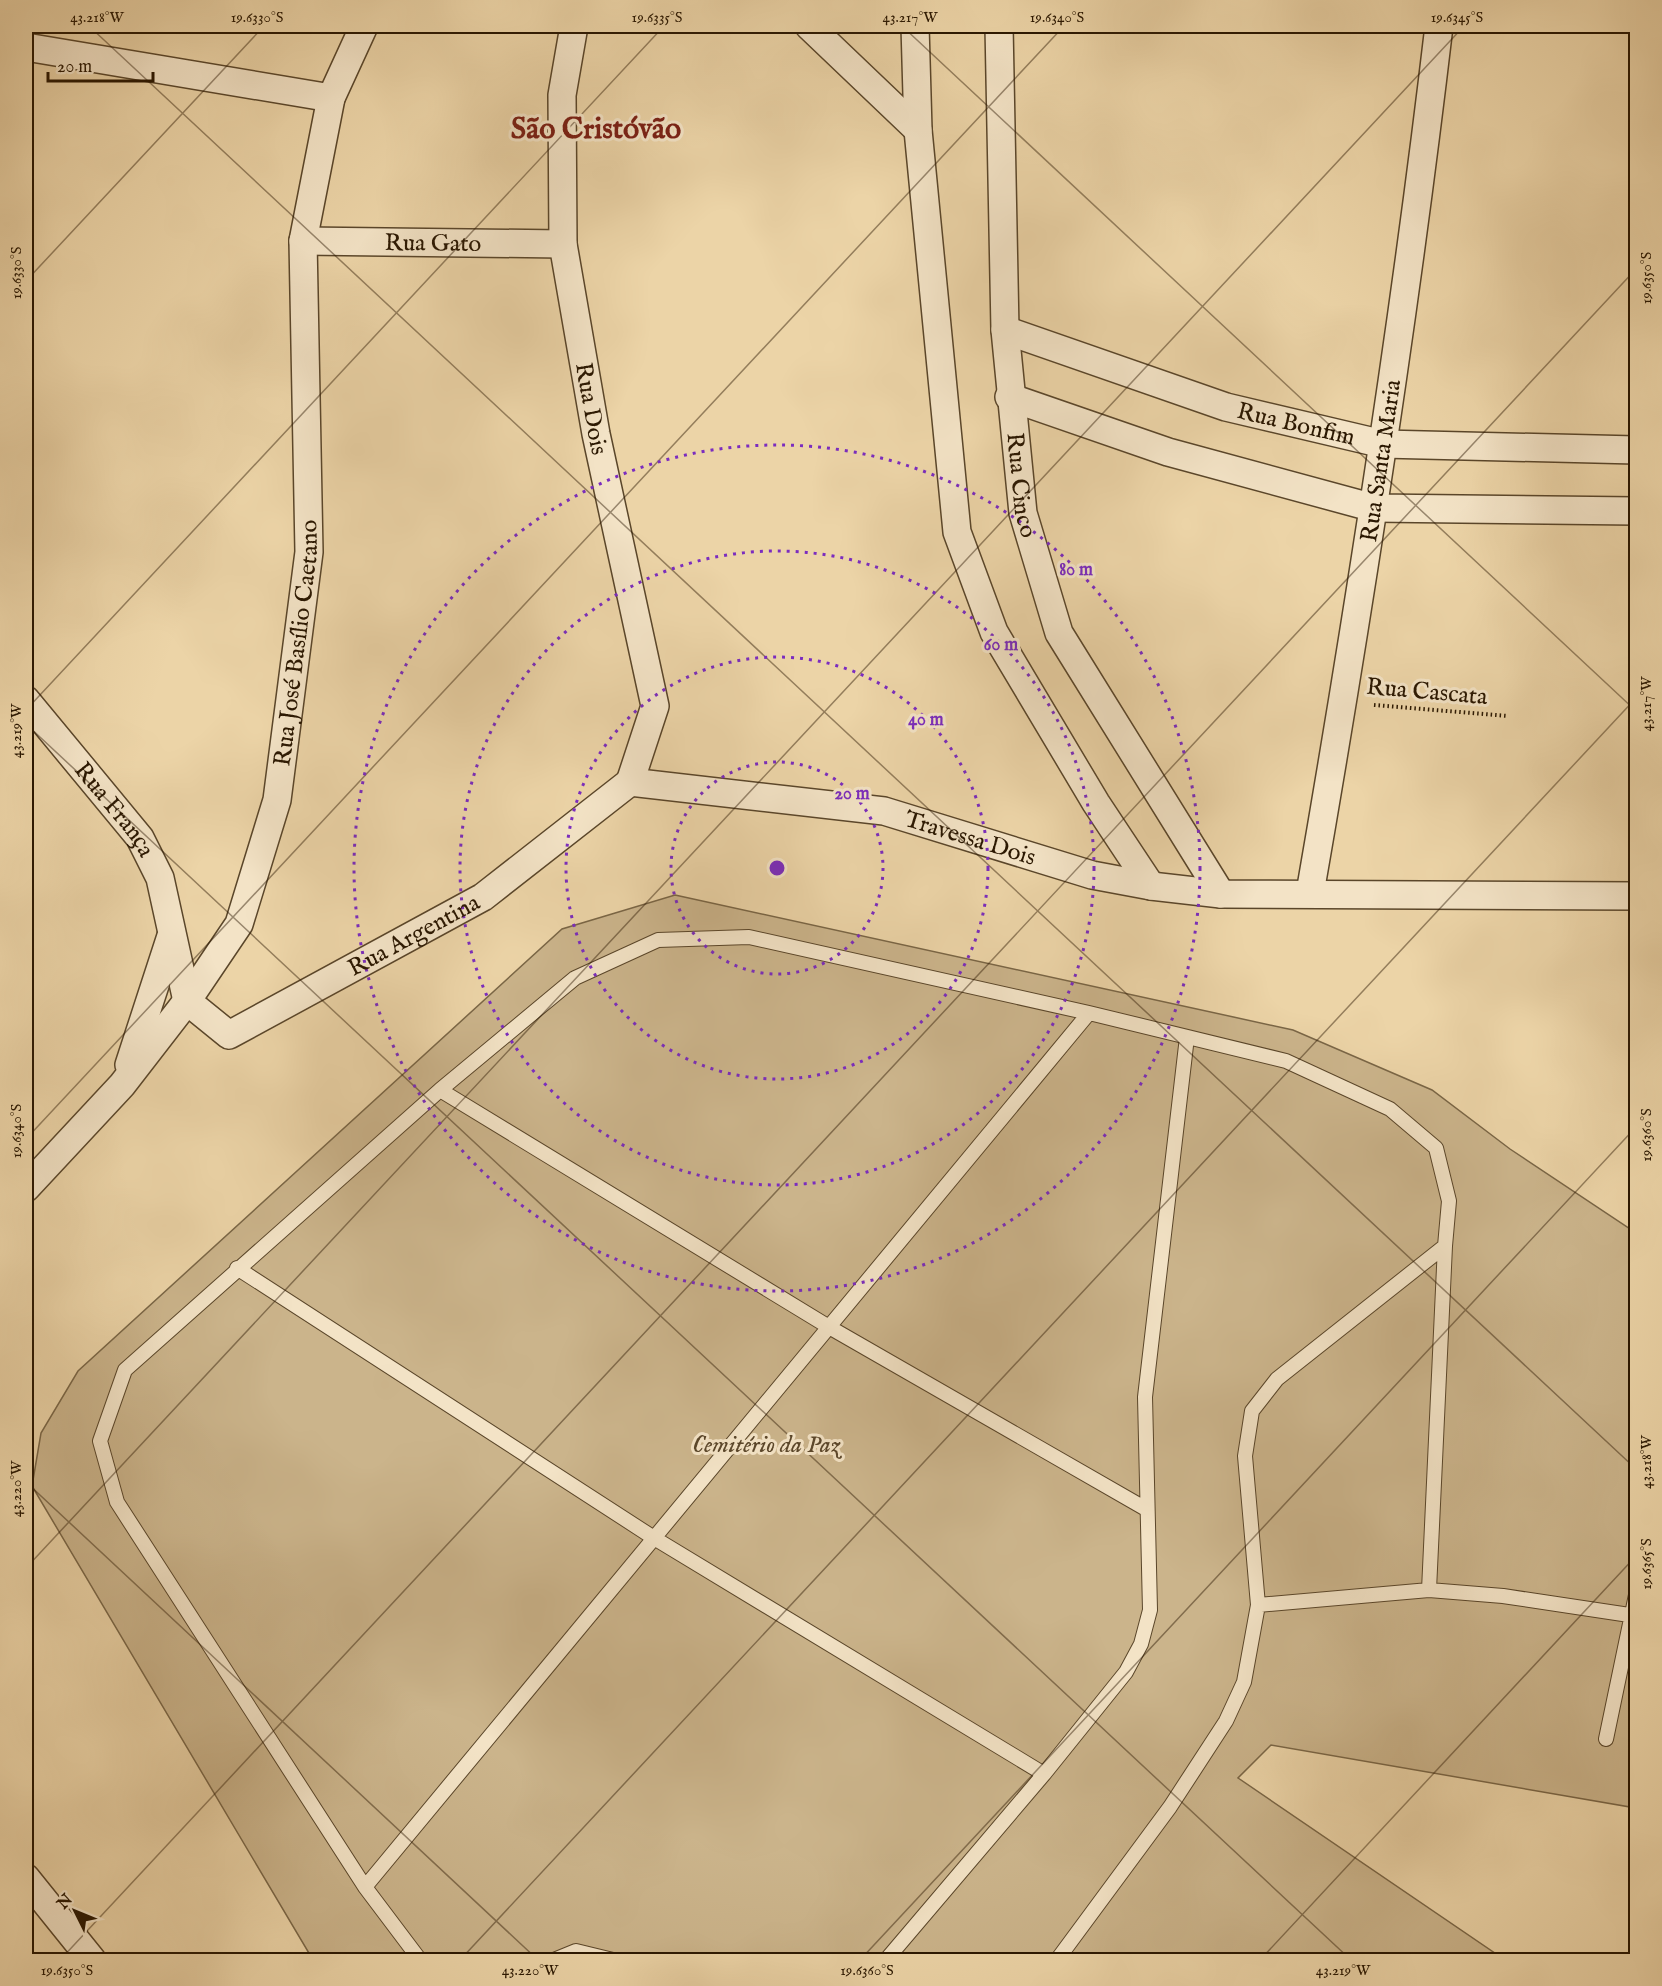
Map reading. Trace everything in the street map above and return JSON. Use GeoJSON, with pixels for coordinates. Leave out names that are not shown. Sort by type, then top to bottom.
{"type":"FeatureCollection","features":[{"type":"Feature","properties":{"kind":"street","name":"Rua José Basílio Caetano"},"geometry":{"type":"LineString","coordinates":[[26,1188],[122,1085],[187,1000],[239,924],[277,800],[309,552],[303,241],[331,98],[364,26]]}},
{"type":"Feature","properties":{"kind":"street","name":"Rua Dois"},"geometry":{"type":"LineString","coordinates":[[574,26],[562,95],[563,244],[596,434],[655,706],[630,782]]}},
{"type":"Feature","properties":{"kind":"street"},"geometry":{"type":"LineString","coordinates":[[809,26],[918,130]]}},
{"type":"Feature","properties":{"kind":"street"},"geometry":{"type":"LineString","coordinates":[[915,26],[918,130],[957,532],[994,632],[1096,803],[1150,886]]}},
{"type":"Feature","properties":{"kind":"street","name":"Rua Cinco"},"geometry":{"type":"LineString","coordinates":[[999,26],[1005,330],[1009,397],[1023,513],[1059,633],[1221,894]]}},
{"type":"Feature","properties":{"kind":"street","name":"Rua Santa Maria"},"geometry":{"type":"LineString","coordinates":[[1310,893],[1374,508],[1425,148],[1439,26]]}},
{"type":"Feature","properties":{"kind":"street"},"geometry":{"type":"LineString","coordinates":[[26,47],[331,98]]}},
{"type":"Feature","properties":{"kind":"street","name":"Rua Gato"},"geometry":{"type":"LineString","coordinates":[[303,241],[563,244]]}},
{"type":"Feature","properties":{"kind":"street","name":"Rua Bonfim"},"geometry":{"type":"LineString","coordinates":[[1005,330],[1226,407],[1383,444],[1636,450]]}},
{"type":"Feature","properties":{"kind":"street"},"geometry":{"type":"LineString","coordinates":[[1009,397],[1168,452],[1374,508],[1636,511]]}},
{"type":"Feature","properties":{"kind":"street","name":"Rua França"},"geometry":{"type":"LineString","coordinates":[[26,700],[140,838],[160,878],[187,1000]]}},
{"type":"Feature","properties":{"kind":"street","name":"Travessa Dois"},"geometry":{"type":"LineString","coordinates":[[630,782],[884,811],[1092,875],[1150,886],[1221,894],[1636,896]]}},
{"type":"Feature","properties":{"kind":"street","name":"Rua Argentina"},"geometry":{"type":"LineString","coordinates":[[187,1000],[229,1035],[483,897],[630,782]]}},
{"type":"Feature","properties":{"kind":"street","name":"Rua França"},"geometry":{"type":"LineString","coordinates":[[122,1085],[171,935]]}},
{"type":"Feature","properties":{"kind":"street"},"geometry":{"type":"LineString","coordinates":[[26,1878],[92,1960]]}},
{"type":"Feature","properties":{"kind":"lane"},"geometry":{"type":"LineString","coordinates":[[420,1960],[365,1887],[117,1502],[100,1442],[125,1370],[237,1268],[440,1090],[575,978],[658,940],[749,937],[1089,1013],[1286,1061],[1390,1109],[1436,1148],[1449,1201],[1429,1590]]}},
{"type":"Feature","properties":{"kind":"lane"},"geometry":{"type":"LineString","coordinates":[[365,1887],[1089,1013]]}},
{"type":"Feature","properties":{"kind":"lane"},"geometry":{"type":"LineString","coordinates":[[886,1960],[1044,1774],[1126,1672],[1141,1644],[1150,1610],[1146,1509],[1146,1397],[1187,1037]]}},
{"type":"Feature","properties":{"kind":"lane"},"geometry":{"type":"LineString","coordinates":[[440,1090],[829,1327],[1146,1509]]}},
{"type":"Feature","properties":{"kind":"lane"},"geometry":{"type":"LineString","coordinates":[[1057,1960],[1170,1807],[1226,1721],[1244,1682],[1258,1605],[1245,1456],[1252,1411],[1276,1379],[1445,1246]]}},
{"type":"Feature","properties":{"kind":"lane"},"geometry":{"type":"LineString","coordinates":[[237,1268],[654,1538],[1044,1774]]}},
{"type":"Feature","properties":{"kind":"lane"},"geometry":{"type":"LineString","coordinates":[[1258,1605],[1429,1590],[1503,1596],[1635,1616]]}},
{"type":"Feature","properties":{"kind":"lane"},"geometry":{"type":"LineString","coordinates":[[1606,1738],[1635,1616],[1636,1595]]}},
{"type":"Feature","properties":{"kind":"lane"},"geometry":{"type":"LineString","coordinates":[[554,1960],[576,1951],[613,1960]]}},
{"type":"Feature","properties":{"kind":"path","name":"Rua Cascata"},"geometry":{"type":"LineString","coordinates":[[1343,702],[1508,716]]}},
{"type":"Feature","properties":{"kind":"green space","name":"Cemitério da Paz"},"geometry":{"type":"Polygon","coordinates":[[[675,895],[1293,1030],[1432,1090],[1510,1149],[1636,1233],[1636,1808],[1271,1745],[1238,1778],[1505,1960],[313,1960],[32,1486],[41,1433],[78,1371],[562,929],[675,895]]]}},
{"type":"Feature","properties":{"kind":"district","name":"São Cristóvão"},"geometry":{"type":"Point","coordinates":[596,128]}}]}
